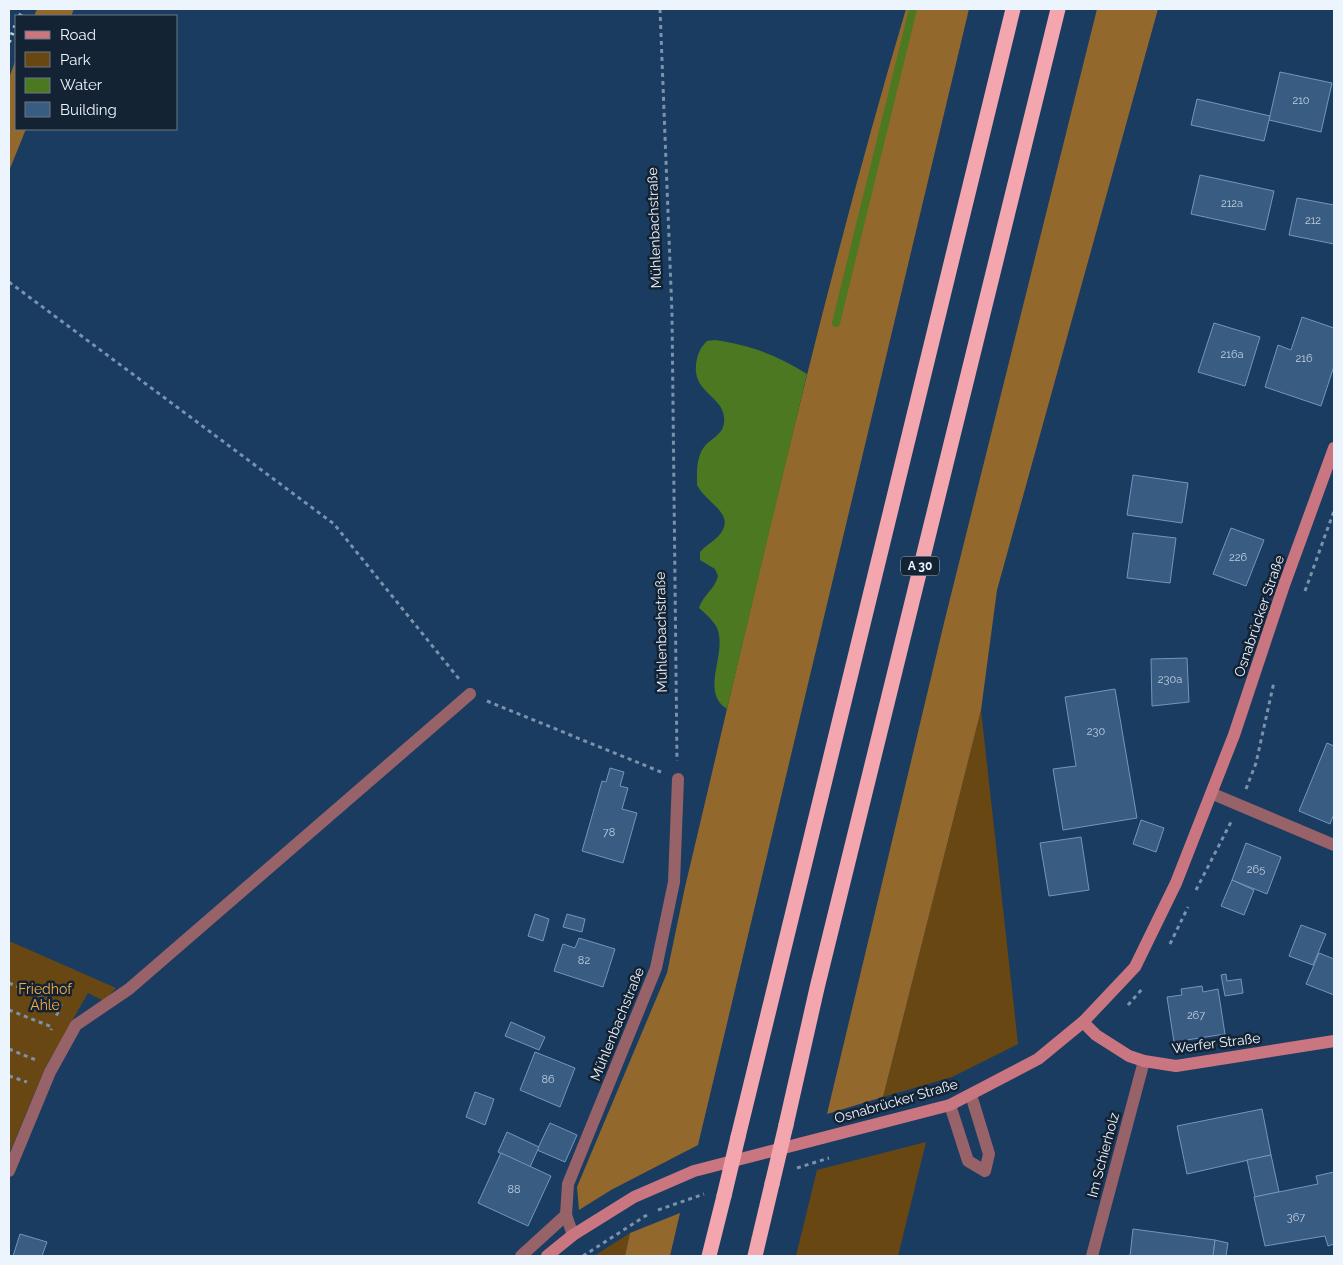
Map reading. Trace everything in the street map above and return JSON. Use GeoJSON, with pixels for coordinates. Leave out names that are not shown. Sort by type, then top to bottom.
{"type":"FeatureCollection","features":[{"type":"Feature","properties":{"kind":"highway"},"geometry":{"type":"LineString","coordinates":[[709,1256],[1013,9]]}},
{"type":"Feature","properties":{"kind":"highway","name":"A 30"},"geometry":{"type":"LineString","coordinates":[[754,1256],[834,921],[1058,9]]}},
{"type":"Feature","properties":{"kind":"main road","name":"Osnabrücker Straße"},"geometry":{"type":"LineString","coordinates":[[547,1256],[573,1235],[634,1197],[694,1171],[950,1104],[971,1095],[1038,1059],[1083,1022],[1135,967],[1176,883],[1213,794],[1283,588],[1334,448]]}},
{"type":"Feature","properties":{"kind":"main road","name":"Werfer Straße"},"geometry":{"type":"LineString","coordinates":[[1083,1022],[1101,1039],[1129,1056],[1144,1061],[1176,1066],[1334,1041]]}},
{"type":"Feature","properties":{"kind":"street"},"geometry":{"type":"LineString","coordinates":[[9,1170],[50,1072],[76,1025],[129,989],[470,694]]}},
{"type":"Feature","properties":{"kind":"street","name":"Mühlenbachstraße"},"geometry":{"type":"LineString","coordinates":[[573,1235],[566,1215],[568,1184],[656,968],[674,882],[678,779]]}},
{"type":"Feature","properties":{"kind":"street"},"geometry":{"type":"LineString","coordinates":[[1213,794],[1334,845]]}},
{"type":"Feature","properties":{"kind":"street","name":"Im Schierholz"},"geometry":{"type":"LineString","coordinates":[[1092,1256],[1144,1061]]}},
{"type":"Feature","properties":{"kind":"street"},"geometry":{"type":"LineString","coordinates":[[950,1104],[968,1161],[985,1171],[990,1154],[971,1095]]}},
{"type":"Feature","properties":{"kind":"street"},"geometry":{"type":"LineString","coordinates":[[520,1256],[566,1215]]}},
{"type":"Feature","properties":{"kind":"path","name":"Mühlenbachstraße"},"geometry":{"type":"LineString","coordinates":[[660,9],[672,314],[678,779]]}},
{"type":"Feature","properties":{"kind":"path"},"geometry":{"type":"LineString","coordinates":[[9,282],[334,524],[470,694],[678,779]]}},
{"type":"Feature","properties":{"kind":"path"},"geometry":{"type":"LineString","coordinates":[[1301,600],[1334,511]]}},
{"type":"Feature","properties":{"kind":"path"},"geometry":{"type":"LineString","coordinates":[[1192,898],[1240,805],[1256,763],[1274,680]]}},
{"type":"Feature","properties":{"kind":"path"},"geometry":{"type":"LineString","coordinates":[[1166,950],[1189,905]]}},
{"type":"Feature","properties":{"kind":"path"},"geometry":{"type":"LineString","coordinates":[[9,984],[62,1005],[48,1035]]}},
{"type":"Feature","properties":{"kind":"path"},"geometry":{"type":"LineString","coordinates":[[1121,1012],[1140,994],[1144,986]]}},
{"type":"Feature","properties":{"kind":"path"},"geometry":{"type":"LineString","coordinates":[[9,1010],[52,1027]]}},
{"type":"Feature","properties":{"kind":"path"},"geometry":{"type":"LineString","coordinates":[[9,1049],[37,1060]]}},
{"type":"Feature","properties":{"kind":"path"},"geometry":{"type":"LineString","coordinates":[[34,1068],[41,1052]]}},
{"type":"Feature","properties":{"kind":"path"},"geometry":{"type":"LineString","coordinates":[[24,1090],[31,1075]]}},
{"type":"Feature","properties":{"kind":"path"},"geometry":{"type":"LineString","coordinates":[[9,1076],[27,1082]]}},
{"type":"Feature","properties":{"kind":"path"},"geometry":{"type":"LineString","coordinates":[[815,1162],[833,1157]]}},
{"type":"Feature","properties":{"kind":"path"},"geometry":{"type":"LineString","coordinates":[[584,1256],[652,1212],[688,1199]]}},
{"type":"Feature","properties":{"kind":"green space"},"geometry":{"type":"Polygon","coordinates":[[[981,710],[1018,1044],[952,1077],[883,1097],[981,710]]]}},
{"type":"Feature","properties":{"kind":"green space","name":"Friedhof Ahle"},"geometry":{"type":"Polygon","coordinates":[[[9,941],[116,988],[104,1001],[88,993],[46,1066],[9,1154],[9,941]]]}},
{"type":"Feature","properties":{"kind":"green space"},"geometry":{"type":"Polygon","coordinates":[[[926,1142],[898,1256],[796,1256],[817,1170],[926,1142]]]}},
{"type":"Feature","properties":{"kind":"green space"},"geometry":{"type":"Polygon","coordinates":[[[630,1233],[625,1256],[594,1256],[630,1233]]]}},
{"type":"Feature","properties":{"kind":"shaded area"},"geometry":{"type":"Polygon","coordinates":[[[37,9],[74,9],[71,15],[34,15],[37,9]]]}},
{"type":"Feature","properties":{"kind":"shaded area"},"geometry":{"type":"Polygon","coordinates":[[[906,9],[969,9],[698,1145],[611,1190],[579,1210],[577,1187],[667,973],[685,887],[817,336],[845,227],[906,9]]]}},
{"type":"Feature","properties":{"kind":"shaded area"},"geometry":{"type":"Polygon","coordinates":[[[1097,9],[1158,9],[997,590],[981,710],[883,1097],[827,1114],[944,623],[1097,9]]]}},
{"type":"Feature","properties":{"kind":"shaded area"},"geometry":{"type":"Polygon","coordinates":[[[15,62],[15,130],[26,130],[9,171],[9,78],[15,62]]]}},
{"type":"Feature","properties":{"kind":"shaded area"},"geometry":{"type":"Polygon","coordinates":[[[680,1213],[670,1256],[625,1256],[630,1233],[680,1213]]]}},
{"type":"Feature","properties":{"kind":"water"},"geometry":{"type":"Polygon","coordinates":[[[715,340],[763,352],[785,361],[807,374],[727,709],[719,701],[715,692],[714,682],[719,649],[717,628],[712,620],[699,608],[718,576],[715,569],[700,560],[700,552],[719,536],[724,526],[722,514],[697,485],[701,451],[718,435],[724,423],[722,410],[703,388],[696,374],[696,361],[701,349],[707,341],[715,340]]]}},
{"type":"Feature","properties":{"kind":"building"},"geometry":{"type":"Polygon","coordinates":[[[1280,72],[1332,83],[1321,132],[1269,120],[1280,72]]]}},
{"type":"Feature","properties":{"kind":"building"},"geometry":{"type":"Polygon","coordinates":[[[1197,99],[1270,116],[1264,141],[1191,125],[1197,99]]]}},
{"type":"Feature","properties":{"kind":"building"},"geometry":{"type":"Polygon","coordinates":[[[1200,175],[1274,191],[1265,230],[1191,214],[1200,175]]]}},
{"type":"Feature","properties":{"kind":"building"},"geometry":{"type":"Polygon","coordinates":[[[1297,198],[1334,205],[1334,244],[1289,235],[1297,198]]]}},
{"type":"Feature","properties":{"kind":"building"},"geometry":{"type":"Polygon","coordinates":[[[1302,317],[1334,328],[1334,366],[1321,406],[1265,387],[1278,345],[1291,350],[1302,317]]]}},
{"type":"Feature","properties":{"kind":"building"},"geometry":{"type":"Polygon","coordinates":[[[1214,323],[1260,337],[1245,386],[1198,372],[1214,323]]]}},
{"type":"Feature","properties":{"kind":"building"},"geometry":{"type":"Polygon","coordinates":[[[1133,475],[1188,483],[1182,523],[1127,515],[1133,475]]]}},
{"type":"Feature","properties":{"kind":"building"},"geometry":{"type":"Polygon","coordinates":[[[1231,528],[1264,540],[1246,586],[1213,574],[1231,528]]]}},
{"type":"Feature","properties":{"kind":"building"},"geometry":{"type":"Polygon","coordinates":[[[1133,533],[1176,538],[1170,583],[1127,578],[1133,533]]]}},
{"type":"Feature","properties":{"kind":"building"},"geometry":{"type":"Polygon","coordinates":[[[1187,658],[1189,702],[1152,706],[1151,659],[1187,658]]]}},
{"type":"Feature","properties":{"kind":"building"},"geometry":{"type":"Polygon","coordinates":[[[1115,689],[1137,818],[1063,830],[1053,769],[1076,766],[1065,697],[1115,689]]]}},
{"type":"Feature","properties":{"kind":"building"},"geometry":{"type":"Polygon","coordinates":[[[1327,743],[1334,746],[1334,814],[1330,824],[1299,811],[1327,743]]]}},
{"type":"Feature","properties":{"kind":"building"},"geometry":{"type":"Polygon","coordinates":[[[610,768],[624,772],[620,786],[628,788],[622,809],[637,813],[623,863],[582,851],[602,781],[606,782],[610,768]]]}},
{"type":"Feature","properties":{"kind":"building"},"geometry":{"type":"Polygon","coordinates":[[[1141,820],[1164,828],[1156,852],[1133,844],[1141,820]]]}},
{"type":"Feature","properties":{"kind":"building"},"geometry":{"type":"Polygon","coordinates":[[[1081,837],[1089,890],[1049,896],[1040,843],[1081,837]]]}},
{"type":"Feature","properties":{"kind":"building"},"geometry":{"type":"Polygon","coordinates":[[[1246,843],[1281,857],[1267,894],[1232,880],[1246,843]]]}},
{"type":"Feature","properties":{"kind":"building"},"geometry":{"type":"Polygon","coordinates":[[[1232,880],[1254,890],[1244,915],[1221,906],[1232,880]]]}},
{"type":"Feature","properties":{"kind":"building"},"geometry":{"type":"Polygon","coordinates":[[[535,914],[549,919],[543,941],[528,936],[535,914]]]}},
{"type":"Feature","properties":{"kind":"building"},"geometry":{"type":"Polygon","coordinates":[[[567,914],[585,919],[582,932],[563,927],[567,914]]]}},
{"type":"Feature","properties":{"kind":"building"},"geometry":{"type":"Polygon","coordinates":[[[1301,925],[1326,934],[1313,965],[1289,956],[1301,925]]]}},
{"type":"Feature","properties":{"kind":"building"},"geometry":{"type":"Polygon","coordinates":[[[579,938],[615,949],[603,987],[554,971],[563,944],[575,948],[579,938]]]}},
{"type":"Feature","properties":{"kind":"building"},"geometry":{"type":"Polygon","coordinates":[[[1319,953],[1334,959],[1334,995],[1306,984],[1319,953]]]}},
{"type":"Feature","properties":{"kind":"building"},"geometry":{"type":"Polygon","coordinates":[[[1226,974],[1227,981],[1241,979],[1243,993],[1225,996],[1221,975],[1226,974]]]}},
{"type":"Feature","properties":{"kind":"building"},"geometry":{"type":"Polygon","coordinates":[[[1202,986],[1203,992],[1218,989],[1225,1034],[1174,1042],[1167,997],[1182,995],[1181,989],[1202,986]]]}},
{"type":"Feature","properties":{"kind":"building"},"geometry":{"type":"Polygon","coordinates":[[[511,1022],[545,1037],[539,1050],[505,1036],[511,1022]]]}},
{"type":"Feature","properties":{"kind":"building"},"geometry":{"type":"Polygon","coordinates":[[[535,1052],[575,1068],[560,1107],[520,1090],[535,1052]]]}},
{"type":"Feature","properties":{"kind":"building"},"geometry":{"type":"Polygon","coordinates":[[[475,1092],[494,1099],[485,1125],[466,1117],[475,1092]]]}},
{"type":"Feature","properties":{"kind":"building"},"geometry":{"type":"Polygon","coordinates":[[[1262,1109],[1271,1155],[1187,1174],[1177,1126],[1262,1109]]]}},
{"type":"Feature","properties":{"kind":"building"},"geometry":{"type":"Polygon","coordinates":[[[550,1123],[577,1135],[565,1162],[537,1150],[550,1123]]]}},
{"type":"Feature","properties":{"kind":"building"},"geometry":{"type":"Polygon","coordinates":[[[507,1132],[539,1147],[530,1167],[498,1152],[507,1132]]]}},
{"type":"Feature","properties":{"kind":"building"},"geometry":{"type":"Polygon","coordinates":[[[501,1153],[551,1176],[528,1226],[478,1203],[501,1153]]]}},
{"type":"Feature","properties":{"kind":"building"},"geometry":{"type":"Polygon","coordinates":[[[1271,1155],[1279,1192],[1255,1197],[1247,1160],[1271,1155]]]}},
{"type":"Feature","properties":{"kind":"building"},"geometry":{"type":"Polygon","coordinates":[[[1334,1172],[1334,1244],[1328,1246],[1325,1236],[1265,1246],[1254,1197],[1318,1184],[1316,1176],[1334,1172]]]}},
{"type":"Feature","properties":{"kind":"building"},"geometry":{"type":"Polygon","coordinates":[[[1133,1229],[1215,1240],[1213,1256],[1130,1256],[1133,1229]]]}},
{"type":"Feature","properties":{"kind":"building"},"geometry":{"type":"Polygon","coordinates":[[[20,1234],[47,1242],[42,1256],[13,1256],[20,1234]]]}},
{"type":"Feature","properties":{"kind":"building"},"geometry":{"type":"Polygon","coordinates":[[[1215,1240],[1228,1243],[1226,1256],[1213,1256],[1215,1240]]]}},
{"type":"Feature","properties":{"kind":"waterway"},"geometry":{"type":"LineString","coordinates":[[836,323],[913,9]]}},
{"type":"Feature","properties":{"kind":"railway"},"geometry":{"type":"LineString","coordinates":[[20,15],[23,9]]}},
{"type":"Feature","properties":{"kind":"railway"},"geometry":{"type":"LineString","coordinates":[[9,42],[15,27]]}}]}
